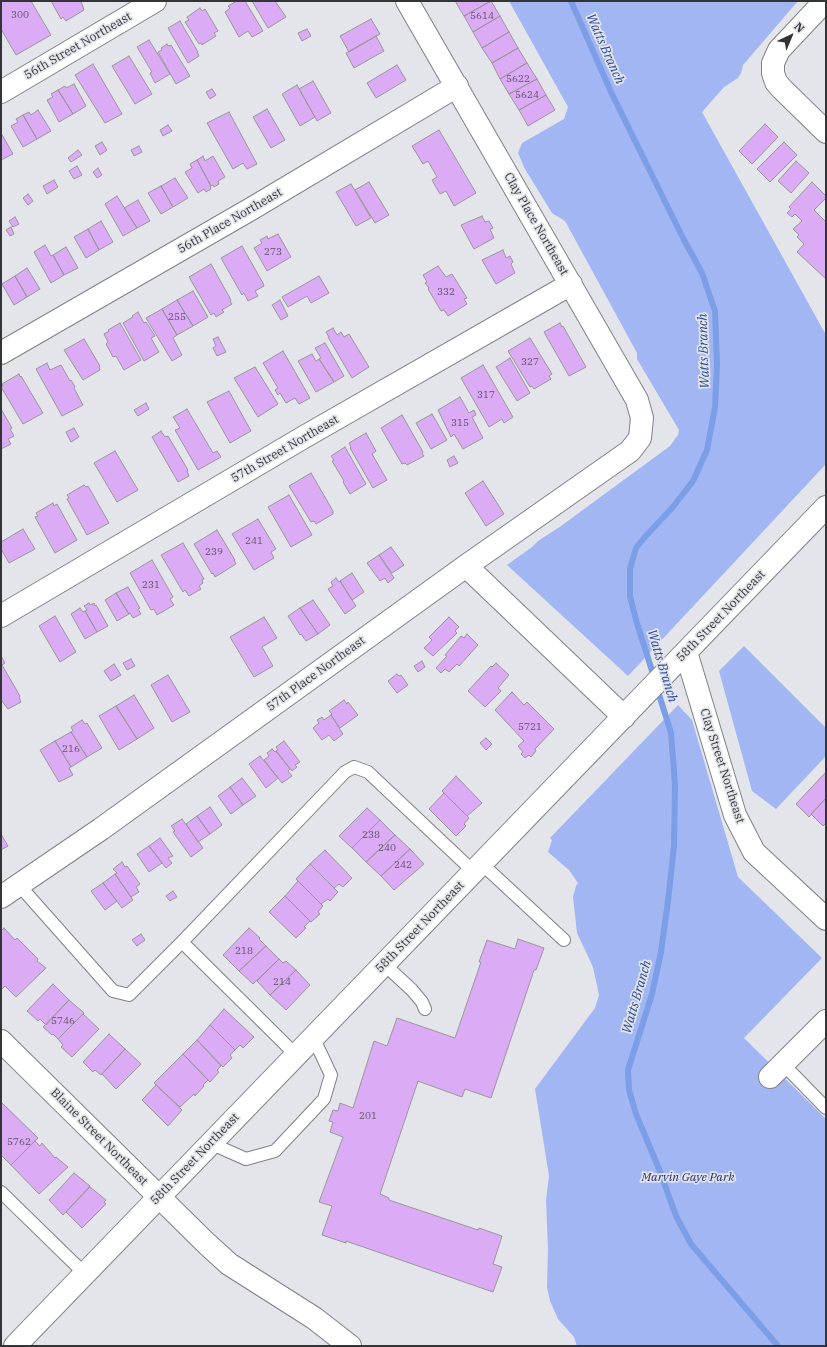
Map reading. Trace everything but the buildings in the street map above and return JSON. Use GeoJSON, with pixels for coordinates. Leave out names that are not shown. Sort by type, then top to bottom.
{"type":"FeatureCollection","features":[{"type":"Feature","properties":{"kind":"street","name":"56th Street Northeast"},"geometry":{"type":"LineString","coordinates":[[1,92],[155,1]]}},
{"type":"Feature","properties":{"kind":"street","name":"Clay Place Northeast"},"geometry":{"type":"LineString","coordinates":[[407,1],[637,400],[641,410],[642,425],[640,438],[630,451]]}},
{"type":"Feature","properties":{"kind":"street"},"geometry":{"type":"LineString","coordinates":[[825,1],[779,50],[773,63],[773,73],[776,82],[782,89],[826,132]]}},
{"type":"Feature","properties":{"kind":"street","name":"56th Place Northeast"},"geometry":{"type":"LineString","coordinates":[[1,354],[251,209],[457,86]]}},
{"type":"Feature","properties":{"kind":"street","name":"57th Street Northeast"},"geometry":{"type":"LineString","coordinates":[[1,616],[304,437],[571,284]]}},
{"type":"Feature","properties":{"kind":"street","name":"57th Place Northeast"},"geometry":{"type":"LineString","coordinates":[[1,897],[101,829],[466,566],[630,451]]}},
{"type":"Feature","properties":{"kind":"street","name":"58th Street Northeast"},"geometry":{"type":"LineString","coordinates":[[15,1346],[826,507]]}},
{"type":"Feature","properties":{"kind":"street"},"geometry":{"type":"LineString","coordinates":[[466,566],[631,710]]}},
{"type":"Feature","properties":{"kind":"street","name":"Clay Street Northeast"},"geometry":{"type":"LineString","coordinates":[[679,660],[735,815],[754,852],[826,919]]}},
{"type":"Feature","properties":{"kind":"street"},"geometry":{"type":"LineString","coordinates":[[776,1070],[826,1021]]}},
{"type":"Feature","properties":{"kind":"street","name":"Blaine Street Northeast"},"geometry":{"type":"LineString","coordinates":[[1,1041],[229,1264],[314,1318],[350,1346]]}},
{"type":"Feature","properties":{"kind":"lane"},"geometry":{"type":"LineString","coordinates":[[19,885],[113,991],[129,995],[345,772],[354,767],[368,772],[478,868],[564,940]]}},
{"type":"Feature","properties":{"kind":"lane"},"geometry":{"type":"LineString","coordinates":[[182,942],[296,1054]]}},
{"type":"Feature","properties":{"kind":"lane"},"geometry":{"type":"LineString","coordinates":[[384,964],[412,990],[425,1008]]}},
{"type":"Feature","properties":{"kind":"lane"},"geometry":{"type":"LineString","coordinates":[[210,1143],[246,1158],[274,1151],[280,1145],[324,1099],[331,1075],[313,1037]]}},
{"type":"Feature","properties":{"kind":"lane"},"geometry":{"type":"LineString","coordinates":[[776,1070],[826,1108]]}},
{"type":"Feature","properties":{"kind":"lane"},"geometry":{"type":"LineString","coordinates":[[1,1192],[85,1274]]}},
{"type":"Feature","properties":{"kind":"green space"},"geometry":{"type":"Polygon","coordinates":[[[509,1],[798,1],[743,65],[738,78],[724,87],[702,112],[826,335],[826,464],[628,676],[507,565],[670,446],[678,435],[679,430],[637,359],[637,353],[565,221],[552,213],[525,169],[518,153],[522,143],[564,119],[568,107],[509,1]]]}},
{"type":"Feature","properties":{"kind":"green space"},"geometry":{"type":"Polygon","coordinates":[[[744,646],[826,728],[826,756],[776,809],[752,791],[719,671],[744,646]]]}},
{"type":"Feature","properties":{"kind":"green space","name":"Marvin Gaye Park"},"geometry":{"type":"Polygon","coordinates":[[[678,705],[692,720],[738,877],[822,958],[744,1038],[826,1119],[826,1346],[577,1346],[574,1337],[558,1319],[550,1301],[547,1287],[548,1250],[546,1200],[549,1176],[535,1089],[595,1008],[599,995],[593,967],[577,933],[573,897],[578,883],[569,870],[548,852],[552,840],[550,838],[678,705]]]}},
{"type":"Feature","properties":{"kind":"waterway","name":"Watts Branch"},"geometry":{"type":"LineString","coordinates":[[571,1],[611,92],[683,238],[702,273],[715,311],[717,365],[715,407],[707,450],[693,481],[672,508],[636,548],[630,569],[630,596],[654,677]]}},
{"type":"Feature","properties":{"kind":"waterway","name":"Watts Branch"},"geometry":{"type":"LineString","coordinates":[[657,688],[671,733],[675,785],[674,846],[661,952],[652,994],[628,1070],[629,1090],[636,1114],[659,1169],[676,1216],[691,1244],[778,1346]]}}]}
